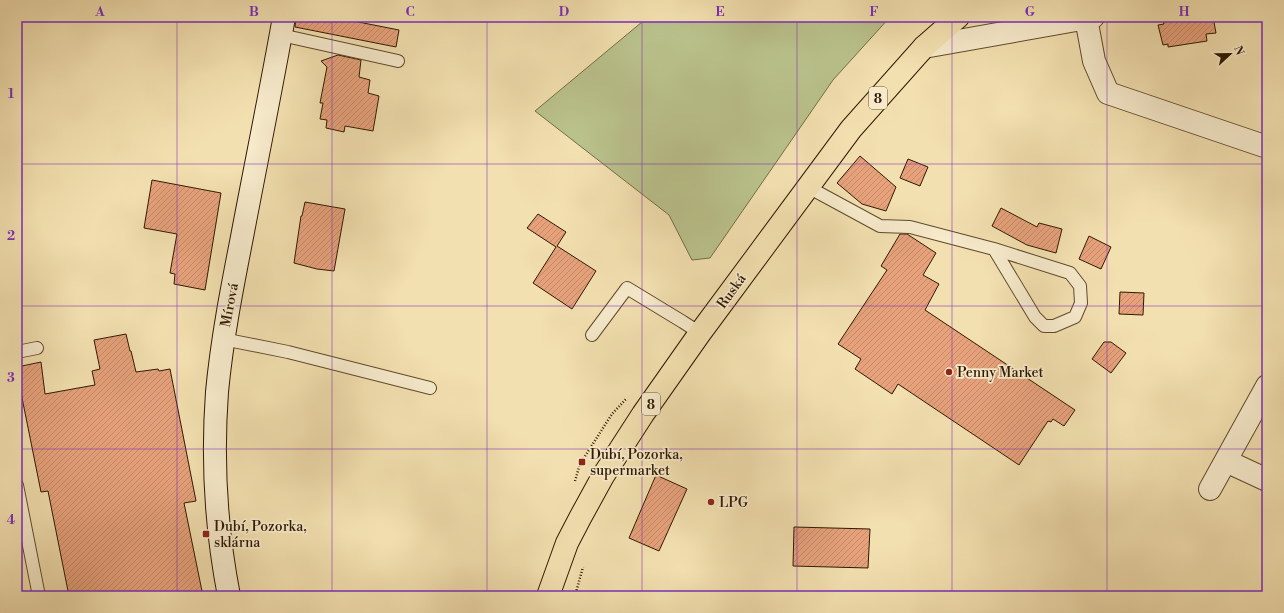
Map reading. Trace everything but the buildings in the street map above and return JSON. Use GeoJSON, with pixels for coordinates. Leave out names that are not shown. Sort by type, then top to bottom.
{"type":"FeatureCollection","features":[{"type":"Feature","properties":{"kind":"main road","name":"Ruská"},"geometry":{"type":"LineString","coordinates":[[548,596],[567,543],[580,518],[603,476],[643,414],[851,129],[924,47],[958,17]]}},
{"type":"Feature","properties":{"kind":"street"},"geometry":{"type":"LineString","coordinates":[[924,47],[1090,18],[1094,61],[1108,93],[1267,147]]}},
{"type":"Feature","properties":{"kind":"street","name":"Mírová"},"geometry":{"type":"LineString","coordinates":[[229,596],[220,541],[216,490],[217,391],[223,338],[283,26]]}},
{"type":"Feature","properties":{"kind":"street"},"geometry":{"type":"LineString","coordinates":[[1210,489],[1267,386]]}},
{"type":"Feature","properties":{"kind":"street"},"geometry":{"type":"LineString","coordinates":[[1226,461],[1267,480]]}},
{"type":"Feature","properties":{"kind":"lane"},"geometry":{"type":"LineString","coordinates":[[283,26],[398,61]]}},
{"type":"Feature","properties":{"kind":"lane"},"geometry":{"type":"LineString","coordinates":[[808,187],[880,226],[910,227],[994,249],[1070,273],[1080,286],[1081,303],[1075,317],[1054,326],[1044,326],[1035,317],[994,249]]}},
{"type":"Feature","properties":{"kind":"lane"},"geometry":{"type":"LineString","coordinates":[[592,335],[627,288],[700,334]]}},
{"type":"Feature","properties":{"kind":"lane"},"geometry":{"type":"LineString","coordinates":[[223,338],[288,352],[430,388]]}},
{"type":"Feature","properties":{"kind":"lane"},"geometry":{"type":"LineString","coordinates":[[17,352],[37,348]]}},
{"type":"Feature","properties":{"kind":"lane"},"geometry":{"type":"LineString","coordinates":[[17,485],[38,596]]}},
{"type":"Feature","properties":{"kind":"path"},"geometry":{"type":"LineString","coordinates":[[574,596],[583,567]]}},
{"type":"Feature","properties":{"kind":"green space"},"geometry":{"type":"Polygon","coordinates":[[[648,17],[890,17],[833,80],[710,258],[692,260],[669,215],[535,111],[648,17]]]}},
{"type":"Feature","properties":{"kind":"place","name":"Penny Market"},"geometry":{"type":"Point","coordinates":[949,372]}},
{"type":"Feature","properties":{"kind":"place","name":"Dubí, Pozorka, supermarket"},"geometry":{"type":"Point","coordinates":[582,462]}},
{"type":"Feature","properties":{"kind":"place","name":"LPG"},"geometry":{"type":"Point","coordinates":[711,502]}},
{"type":"Feature","properties":{"kind":"place","name":"Dubí, Pozorka, sklárna"},"geometry":{"type":"Point","coordinates":[206,534]}}]}
